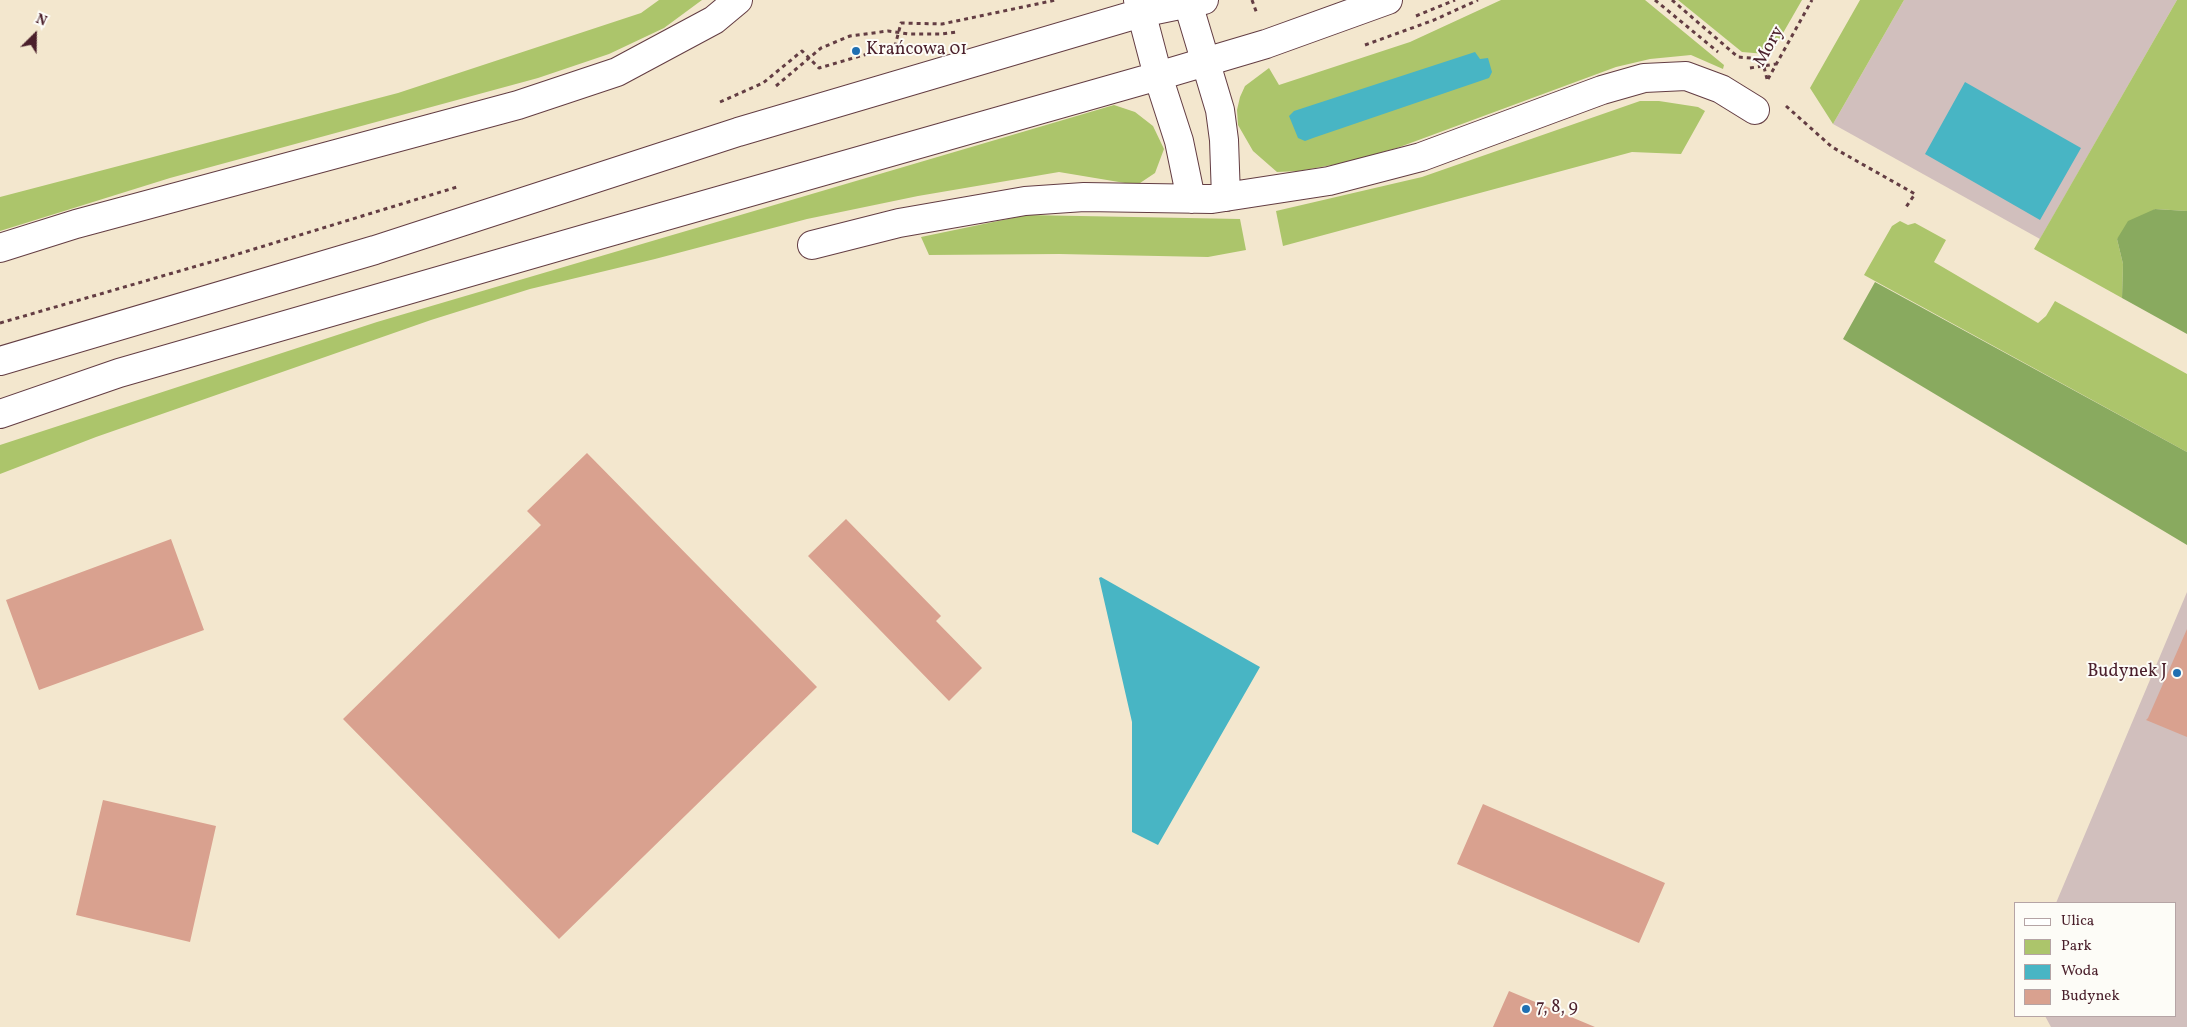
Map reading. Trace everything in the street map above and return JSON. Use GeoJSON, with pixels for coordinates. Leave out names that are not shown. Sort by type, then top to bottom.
{"type":"FeatureCollection","features":[{"type":"Feature","properties":{"kind":"street"},"geometry":{"type":"LineString","coordinates":[[0,248],[76,224],[518,105],[617,72],[714,20],[738,0]]}},
{"type":"Feature","properties":{"kind":"street"},"geometry":{"type":"LineString","coordinates":[[0,414],[119,374],[1206,62],[1282,38],[1388,0]]}},
{"type":"Feature","properties":{"kind":"street"},"geometry":{"type":"LineString","coordinates":[[0,361],[375,250],[738,132],[1140,7],[1193,1],[1206,62],[1221,117],[1224,140],[1226,197]]}},
{"type":"Feature","properties":{"kind":"street"},"geometry":{"type":"LineString","coordinates":[[1140,7],[1158,76],[1179,141],[1191,199]]}},
{"type":"Feature","properties":{"kind":"street"},"geometry":{"type":"LineString","coordinates":[[812,245],[899,223],[1025,201],[1084,197],[1191,199],[1226,197],[1329,181],[1421,157],[1602,90],[1644,78],[1686,76],[1767,105]]}},
{"type":"Feature","properties":{"kind":"path"},"geometry":{"type":"LineString","coordinates":[[718,102],[762,83],[802,51],[819,68],[895,46],[901,23],[942,24],[1056,0]]}},
{"type":"Feature","properties":{"kind":"path"},"geometry":{"type":"LineString","coordinates":[[1655,0],[1721,55]]}},
{"type":"Feature","properties":{"kind":"path"},"geometry":{"type":"LineString","coordinates":[[1672,0],[1738,57],[1762,59],[1770,87]]}},
{"type":"Feature","properties":{"kind":"path","name":"Mory"},"geometry":{"type":"LineString","coordinates":[[1767,105],[1768,80],[1812,0]]}},
{"type":"Feature","properties":{"kind":"path"},"geometry":{"type":"LineString","coordinates":[[1745,67],[1776,64]]}},
{"type":"Feature","properties":{"kind":"path"},"geometry":{"type":"LineString","coordinates":[[1767,105],[1832,147],[1915,194],[1906,207]]}},
{"type":"Feature","properties":{"kind":"path"},"geometry":{"type":"LineString","coordinates":[[0,323],[228,257],[464,185]]}},
{"type":"Feature","properties":{"kind":"shaded area"},"geometry":{"type":"Polygon","coordinates":[[[1904,0],[2177,0],[2040,239],[1833,124],[1904,0]]]}},
{"type":"Feature","properties":{"kind":"shaded area"},"geometry":{"type":"Polygon","coordinates":[[[2187,592],[2187,1027],[2051,1027],[2046,1017],[2177,1017],[2177,902],[2056,902],[2187,592]]]}},
{"type":"Feature","properties":{"kind":"green space"},"geometry":{"type":"Polygon","coordinates":[[[659,0],[702,0],[664,28],[609,54],[538,78],[170,178],[0,231],[0,197],[398,93],[641,13],[659,0]]]}},
{"type":"Feature","properties":{"kind":"green space"},"geometry":{"type":"Polygon","coordinates":[[[1501,0],[1645,0],[1724,65],[1723,69],[1691,55],[1650,59],[1616,67],[1397,148],[1343,163],[1299,171],[1277,172],[1253,151],[1238,125],[1237,110],[1245,86],[1269,68],[1279,85],[1410,42],[1501,0]]]}},
{"type":"Feature","properties":{"kind":"green space"},"geometry":{"type":"Polygon","coordinates":[[[1678,0],[1802,0],[1775,47],[1766,54],[1742,52],[1678,0]]]}},
{"type":"Feature","properties":{"kind":"green space"},"geometry":{"type":"Polygon","coordinates":[[[1860,0],[1904,0],[1833,124],[1810,88],[1860,0]]]}},
{"type":"Feature","properties":{"kind":"green space"},"geometry":{"type":"Polygon","coordinates":[[[2177,0],[2187,0],[2187,211],[2155,209],[2117,239],[2123,264],[2122,298],[2034,249],[2177,0]]]}},
{"type":"Feature","properties":{"kind":"green space"},"geometry":{"type":"Polygon","coordinates":[[[1640,101],[1659,101],[1698,107],[1705,111],[1681,154],[1632,152],[1283,246],[1276,211],[1422,177],[1640,101]]]}},
{"type":"Feature","properties":{"kind":"green space"},"geometry":{"type":"Polygon","coordinates":[[[1114,105],[1135,112],[1153,126],[1164,149],[1155,173],[1137,185],[1059,172],[918,196],[807,219],[655,259],[530,289],[431,320],[96,437],[0,474],[0,445],[377,322],[1114,105]]]}},
{"type":"Feature","properties":{"kind":"green space"},"geometry":{"type":"Polygon","coordinates":[[[2155,209],[2187,211],[2187,334],[2122,298],[2123,264],[2117,239],[2128,221],[2155,209]]]}},
{"type":"Feature","properties":{"kind":"green space"},"geometry":{"type":"Polygon","coordinates":[[[1027,215],[1240,219],[1246,250],[1208,257],[1059,254],[929,255],[921,237],[1027,215]]]}},
{"type":"Feature","properties":{"kind":"green space"},"geometry":{"type":"Polygon","coordinates":[[[1900,221],[1908,225],[1915,223],[1946,240],[1934,262],[2038,323],[2046,316],[2055,301],[2187,374],[2187,452],[1864,275],[1892,226],[1900,221]]]}},
{"type":"Feature","properties":{"kind":"green space"},"geometry":{"type":"Polygon","coordinates":[[[1875,282],[2187,452],[2187,545],[1843,339],[1875,282]]]}},
{"type":"Feature","properties":{"kind":"water"},"geometry":{"type":"Polygon","coordinates":[[[1475,52],[1480,59],[1488,58],[1492,72],[1489,78],[1305,141],[1298,138],[1289,116],[1294,111],[1475,52]]]}},
{"type":"Feature","properties":{"kind":"water"},"geometry":{"type":"Polygon","coordinates":[[[1965,82],[2081,148],[2040,220],[1925,154],[1965,82]]]}},
{"type":"Feature","properties":{"kind":"water"},"geometry":{"type":"Polygon","coordinates":[[[1101,577],[1260,667],[1158,845],[1132,832],[1132,722],[1099,578],[1101,577]]]}},
{"type":"Feature","properties":{"kind":"building"},"geometry":{"type":"Polygon","coordinates":[[[587,453],[817,687],[559,939],[343,719],[541,525],[527,511],[587,453]]]}},
{"type":"Feature","properties":{"kind":"building"},"geometry":{"type":"Polygon","coordinates":[[[846,519],[941,616],[936,621],[982,668],[949,701],[808,556],[846,519]]]}},
{"type":"Feature","properties":{"kind":"building"},"geometry":{"type":"Polygon","coordinates":[[[171,539],[204,630],[39,690],[6,600],[171,539]]]}},
{"type":"Feature","properties":{"kind":"building","name":"Budynek J"},"geometry":{"type":"Polygon","coordinates":[[[2187,629],[2187,737],[2146,720],[2187,629]]]}},
{"type":"Feature","properties":{"kind":"building"},"geometry":{"type":"Polygon","coordinates":[[[103,800],[216,826],[190,942],[76,915],[103,800]]]}},
{"type":"Feature","properties":{"kind":"building"},"geometry":{"type":"Polygon","coordinates":[[[1483,804],[1665,883],[1639,943],[1457,864],[1483,804]]]}},
{"type":"Feature","properties":{"kind":"building","name":"7, 8, 9"},"geometry":{"type":"Polygon","coordinates":[[[1509,991],[1595,1027],[1493,1027],[1509,991]]]}},
{"type":"Feature","properties":{"kind":"place","name":"Krańcowa 01"},"geometry":{"type":"Point","coordinates":[856,51]}},
{"type":"Feature","properties":{"kind":"place","name":"Budynek J"},"geometry":{"type":"Point","coordinates":[2177,673]}},
{"type":"Feature","properties":{"kind":"place","name":"7, 8, 9"},"geometry":{"type":"Point","coordinates":[1526,1009]}}]}
